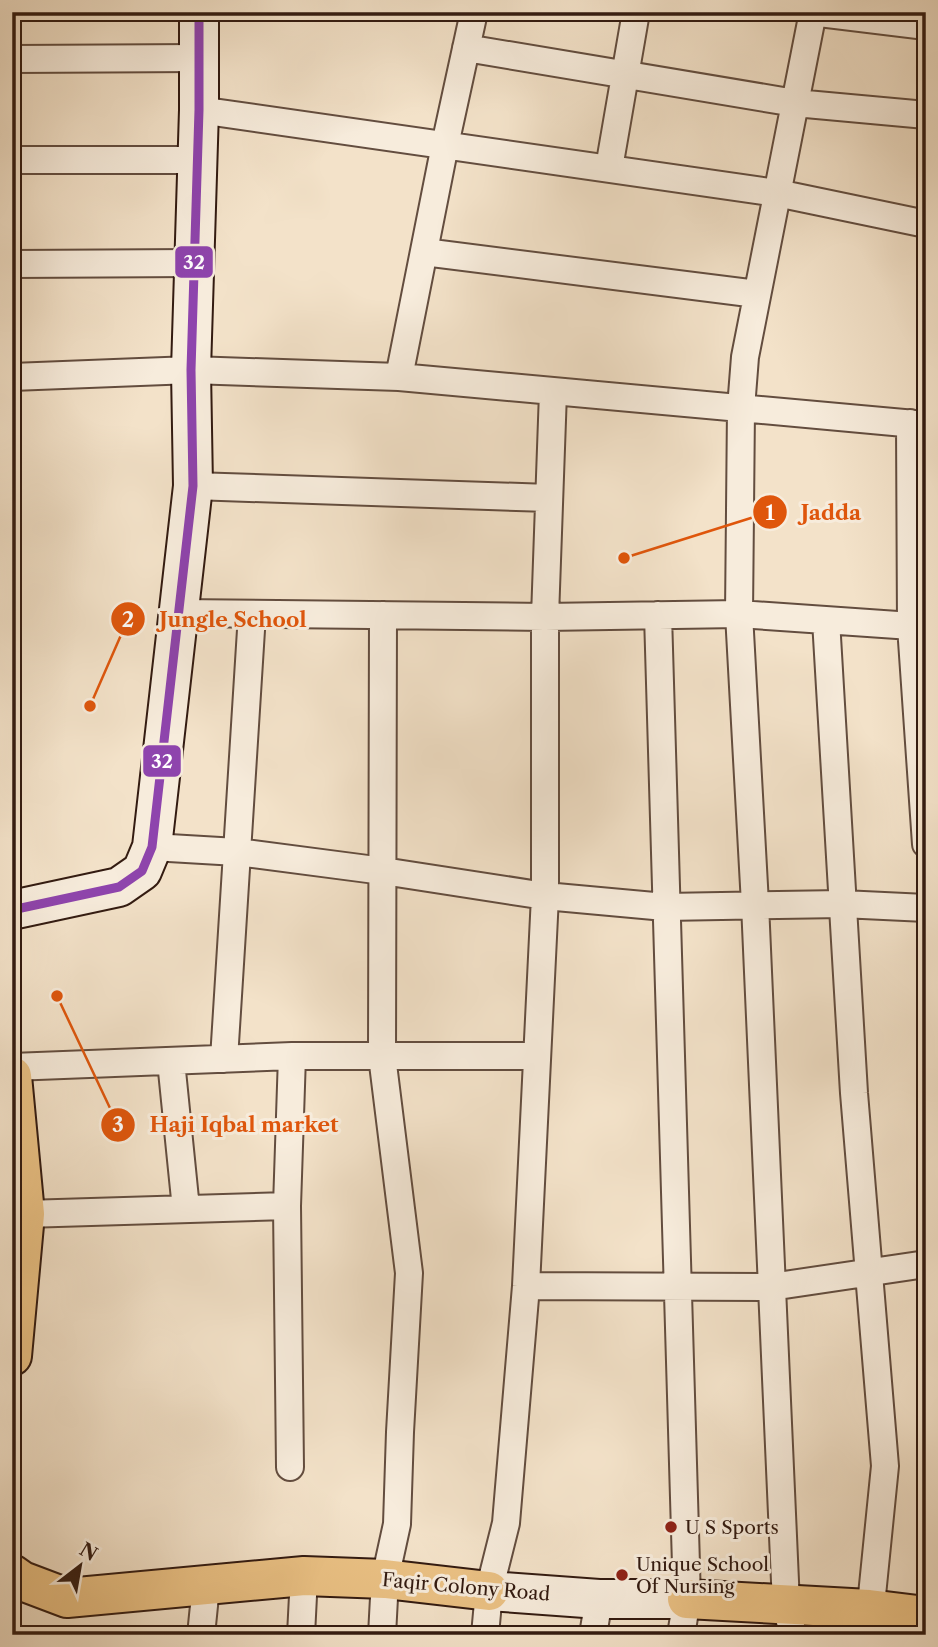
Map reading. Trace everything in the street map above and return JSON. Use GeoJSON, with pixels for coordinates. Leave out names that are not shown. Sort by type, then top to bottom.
{"type":"FeatureCollection","features":[{"type":"Feature","properties":{"kind":"main road"},"geometry":{"type":"LineString","coordinates":[[12,1076],[25,1214],[12,1356]]}},
{"type":"Feature","properties":{"kind":"main road","name":"Faqir Colony Road"},"geometry":{"type":"LineString","coordinates":[[12,1574],[22,1581],[67,1598],[304,1576],[385,1580],[489,1591]]}},
{"type":"Feature","properties":{"kind":"main road","name":"Faqir Colony Road"},"geometry":{"type":"LineString","coordinates":[[684,1617],[869,1622],[926,1616]]}},
{"type":"Feature","properties":{"kind":"street"},"geometry":{"type":"LineString","coordinates":[[12,910],[119,887],[142,871],[152,847],[193,486],[191,370],[199,110],[199,12]]}},
{"type":"Feature","properties":{"kind":"street"},"geometry":{"type":"LineString","coordinates":[[400,377],[474,12]]}},
{"type":"Feature","properties":{"kind":"street"},"geometry":{"type":"LineString","coordinates":[[609,168],[636,12]]}},
{"type":"Feature","properties":{"kind":"street"},"geometry":{"type":"LineString","coordinates":[[790,1619],[771,1287],[755,904],[739,614],[741,408],[745,357],[812,12],[926,26]]}},
{"type":"Feature","properties":{"kind":"street"},"geometry":{"type":"LineString","coordinates":[[466,48],[795,103],[926,116]]}},
{"type":"Feature","properties":{"kind":"street"},"geometry":{"type":"LineString","coordinates":[[12,59],[199,58]]}},
{"type":"Feature","properties":{"kind":"street"},"geometry":{"type":"LineString","coordinates":[[199,110],[777,193],[926,224]]}},
{"type":"Feature","properties":{"kind":"street"},"geometry":{"type":"LineString","coordinates":[[12,160],[197,160]]}},
{"type":"Feature","properties":{"kind":"street"},"geometry":{"type":"LineString","coordinates":[[424,251],[757,294]]}},
{"type":"Feature","properties":{"kind":"street"},"geometry":{"type":"LineString","coordinates":[[12,264],[194,263]]}},
{"type":"Feature","properties":{"kind":"street"},"geometry":{"type":"LineString","coordinates":[[12,377],[191,370],[400,377],[918,424],[918,627],[926,844]]}},
{"type":"Feature","properties":{"kind":"street"},"geometry":{"type":"LineString","coordinates":[[485,1635],[489,1591],[506,1523],[526,1286],[535,1056],[545,895],[545,617],[553,392]]}},
{"type":"Feature","properties":{"kind":"street"},"geometry":{"type":"LineString","coordinates":[[193,486],[549,498]]}},
{"type":"Feature","properties":{"kind":"street"},"geometry":{"type":"LineString","coordinates":[[179,612],[545,617],[739,614],[918,627]]}},
{"type":"Feature","properties":{"kind":"street"},"geometry":{"type":"LineString","coordinates":[[225,1059],[252,614]]}},
{"type":"Feature","properties":{"kind":"street"},"geometry":{"type":"LineString","coordinates":[[382,1635],[385,1580],[397,1524],[409,1273],[382,1056],[383,615]]}},
{"type":"Feature","properties":{"kind":"street"},"geometry":{"type":"LineString","coordinates":[[658,615],[684,1617]]}},
{"type":"Feature","properties":{"kind":"street"},"geometry":{"type":"LineString","coordinates":[[826,620],[842,904],[868,1274],[885,1466],[869,1622]]}},
{"type":"Feature","properties":{"kind":"street"},"geometry":{"type":"LineString","coordinates":[[152,847],[237,852],[545,895],[665,906],[842,904],[926,908]]}},
{"type":"Feature","properties":{"kind":"street"},"geometry":{"type":"LineString","coordinates":[[12,1067],[292,1056],[535,1056]]}},
{"type":"Feature","properties":{"kind":"street"},"geometry":{"type":"LineString","coordinates":[[290,1466],[287,1206],[292,1056]]}},
{"type":"Feature","properties":{"kind":"street"},"geometry":{"type":"LineString","coordinates":[[171,1061],[186,1209]]}},
{"type":"Feature","properties":{"kind":"street"},"geometry":{"type":"LineString","coordinates":[[25,1214],[287,1206]]}},
{"type":"Feature","properties":{"kind":"street"},"geometry":{"type":"LineString","coordinates":[[526,1286],[771,1287],[926,1264]]}},
{"type":"Feature","properties":{"kind":"street"},"geometry":{"type":"LineString","coordinates":[[301,1635],[304,1576]]}},
{"type":"Feature","properties":{"kind":"street"},"geometry":{"type":"LineString","coordinates":[[201,1635],[206,1586]]}},
{"type":"Feature","properties":{"kind":"street","name":"Faqir Colony Road"},"geometry":{"type":"LineString","coordinates":[[489,1591],[596,1617],[684,1617]]}},
{"type":"Feature","properties":{"kind":"transit line","name":"32"},"geometry":{"type":"LineString","coordinates":[[12,910],[119,887],[142,871],[152,847],[193,486],[191,370],[199,110],[199,12]]}},
{"type":"Feature","properties":{"kind":"place","name":"Jadda"},"geometry":{"type":"Point","coordinates":[624,558]}},
{"type":"Feature","properties":{"kind":"place","name":"Jungle School"},"geometry":{"type":"Point","coordinates":[90,706]}},
{"type":"Feature","properties":{"kind":"place","name":"Haji Iqbal market"},"geometry":{"type":"Point","coordinates":[57,996]}},
{"type":"Feature","properties":{"kind":"place","name":"U S Sports"},"geometry":{"type":"Point","coordinates":[671,1527]}},
{"type":"Feature","properties":{"kind":"place","name":"Unique School Of Nursing"},"geometry":{"type":"Point","coordinates":[622,1575]}}]}
